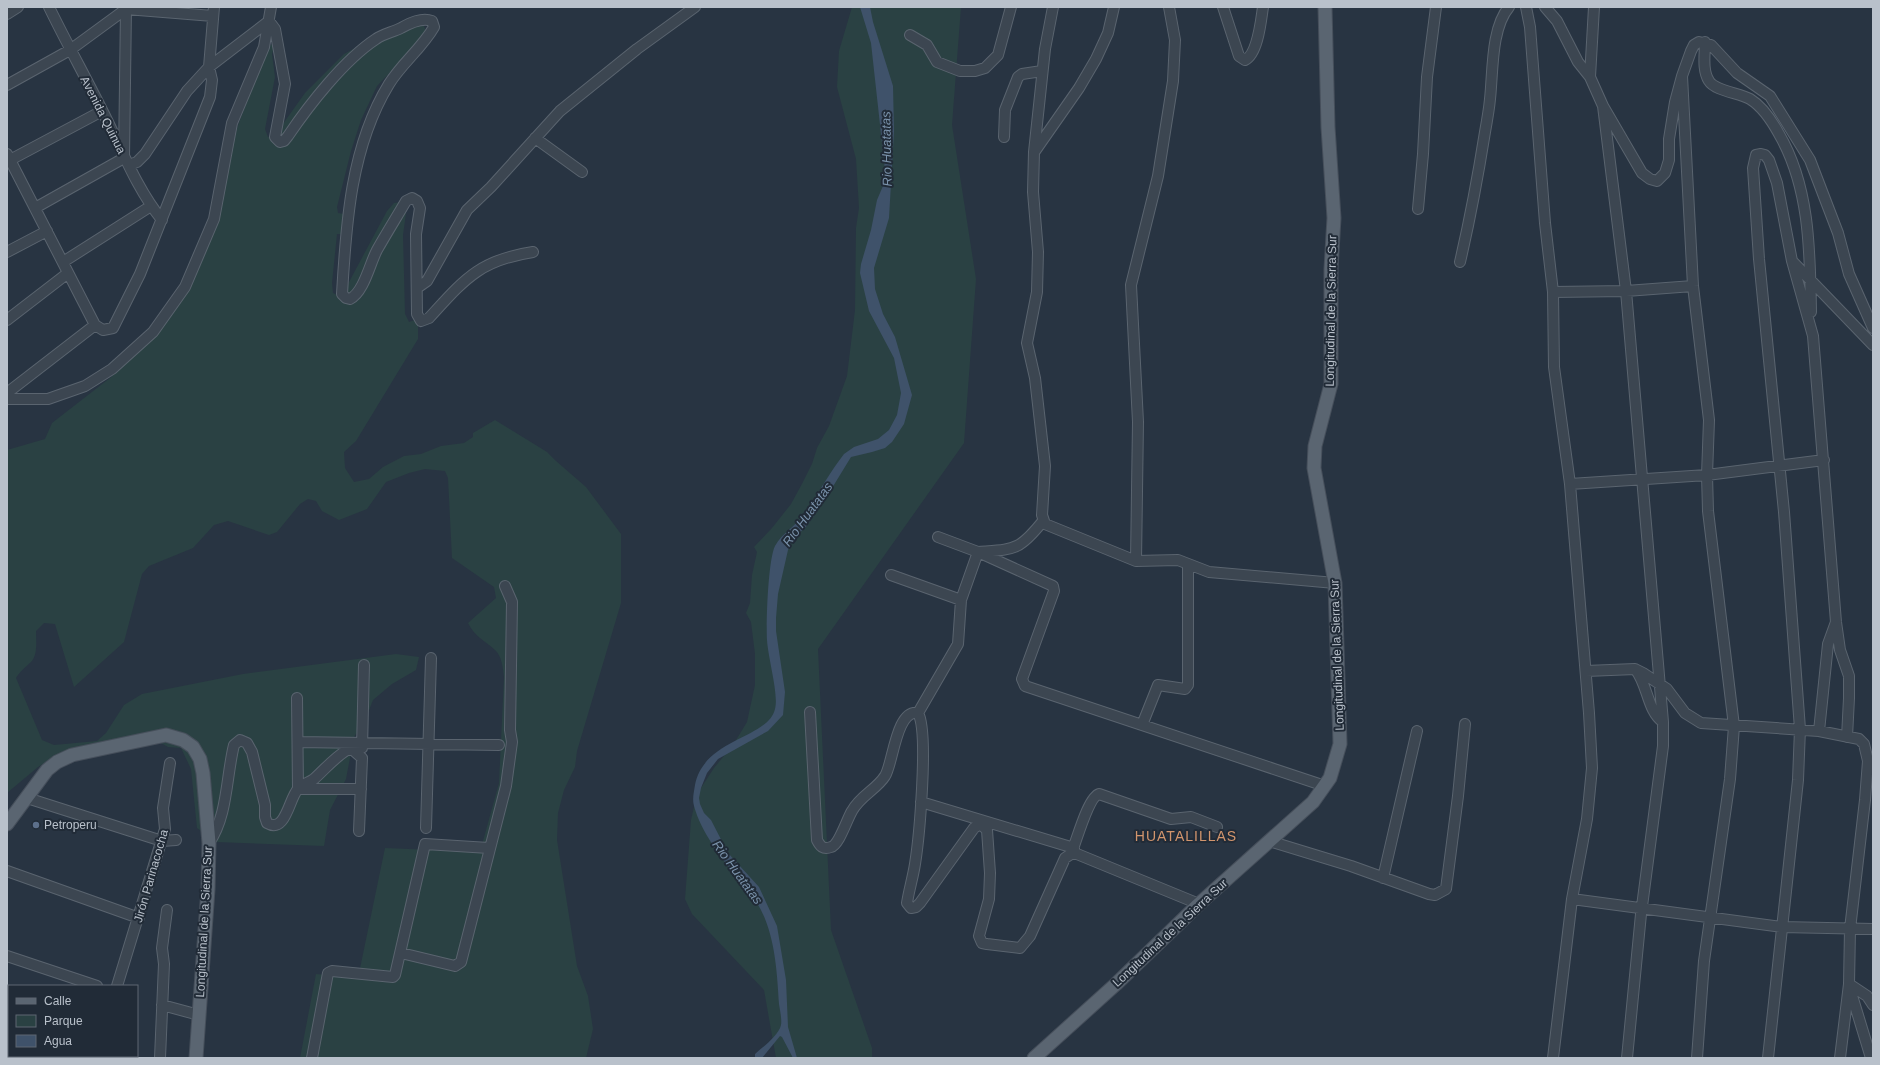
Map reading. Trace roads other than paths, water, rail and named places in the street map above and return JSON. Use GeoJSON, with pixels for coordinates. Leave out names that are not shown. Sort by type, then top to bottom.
{"type":"FeatureCollection","features":[{"type":"Feature","properties":{"kind":"main road","name":"Longitudinal de la Sierra Sur"},"geometry":{"type":"LineString","coordinates":[[1034,1058],[1116,984],[1199,904],[1313,802],[1330,778],[1340,744],[1335,583],[1314,468],[1315,446],[1331,384],[1331,269],[1334,218],[1328,127],[1325,7]]}},
{"type":"Feature","properties":{"kind":"main road","name":"Longitudinal de la Sierra Sur"},"geometry":{"type":"LineString","coordinates":[[7,824],[47,770],[56,762],[72,755],[166,735],[183,740],[193,747],[200,759],[209,843],[208,889],[196,1058]]}},
{"type":"Feature","properties":{"kind":"street"},"geometry":{"type":"LineString","coordinates":[[7,14],[18,7]]}},
{"type":"Feature","properties":{"kind":"street","name":"Avenida Quinua"},"geometry":{"type":"LineString","coordinates":[[48,7],[151,206],[162,220]]}},
{"type":"Feature","properties":{"kind":"street"},"geometry":{"type":"LineString","coordinates":[[7,399],[48,399],[86,386],[105,373],[153,332],[185,287],[214,219],[232,122],[264,47],[271,7]]}},
{"type":"Feature","properties":{"kind":"street"},"geometry":{"type":"LineString","coordinates":[[417,288],[427,281],[467,210],[491,187],[560,111],[636,49],[696,7]]}},
{"type":"Feature","properties":{"kind":"street"},"geometry":{"type":"LineString","coordinates":[[910,35],[927,45],[937,62],[960,71],[975,71],[985,68],[998,55],[1011,7]]}},
{"type":"Feature","properties":{"kind":"street"},"geometry":{"type":"LineString","coordinates":[[1053,7],[1042,71],[1034,152],[1033,192],[1038,252],[1036,292],[1027,343],[1035,378],[1045,466],[1042,515],[1043,521],[1045,524],[1084,539],[1120,556],[1136,561],[1178,560],[1209,572],[1335,583]]}},
{"type":"Feature","properties":{"kind":"street"},"geometry":{"type":"LineString","coordinates":[[1034,152],[1079,88],[1096,59],[1108,33],[1114,7]]}},
{"type":"Feature","properties":{"kind":"street"},"geometry":{"type":"LineString","coordinates":[[1136,561],[1138,422],[1131,285],[1158,176],[1173,80],[1175,40],[1169,7]]}},
{"type":"Feature","properties":{"kind":"street"},"geometry":{"type":"LineString","coordinates":[[1223,7],[1238,56],[1245,60],[1252,54],[1263,7]]}},
{"type":"Feature","properties":{"kind":"street"},"geometry":{"type":"LineString","coordinates":[[1418,209],[1423,154],[1427,77],[1436,7]]}},
{"type":"Feature","properties":{"kind":"street"},"geometry":{"type":"LineString","coordinates":[[1460,262],[1474,202],[1486,132],[1494,51],[1499,25],[1509,7]]}},
{"type":"Feature","properties":{"kind":"street"},"geometry":{"type":"LineString","coordinates":[[1526,7],[1530,27],[1545,215],[1553,292],[1554,368],[1570,484],[1586,670],[1592,768],[1587,819],[1572,899],[1553,1058]]}},
{"type":"Feature","properties":{"kind":"street"},"geometry":{"type":"LineString","coordinates":[[1545,7],[1557,21],[1578,62],[1590,77],[1603,106],[1642,173],[1650,179],[1658,181],[1665,173],[1669,160],[1669,140],[1675,102],[1682,76],[1694,45],[1699,42],[1705,42],[1711,45],[1737,73],[1770,96],[1810,160],[1838,233],[1849,274],[1873,328]]}},
{"type":"Feature","properties":{"kind":"street"},"geometry":{"type":"LineString","coordinates":[[1590,77],[1594,7]]}},
{"type":"Feature","properties":{"kind":"street"},"geometry":{"type":"LineString","coordinates":[[126,8],[127,161]]}},
{"type":"Feature","properties":{"kind":"street"},"geometry":{"type":"LineString","coordinates":[[7,85],[70,50],[126,8],[213,11],[209,67],[212,80],[210,97],[140,274],[113,328],[103,330],[95,325],[9,157],[102,111]]}},
{"type":"Feature","properties":{"kind":"street"},"geometry":{"type":"LineString","coordinates":[[269,21],[275,29],[285,84],[275,137],[280,142],[284,141],[328,85],[360,51],[376,38],[411,23],[429,19],[434,23],[434,27],[427,39],[390,83],[372,120],[362,150],[349,204],[342,294],[346,298],[350,299],[356,294],[366,277],[377,251],[406,201],[412,198],[417,201],[420,208],[416,234],[417,314],[419,319],[425,320],[463,282],[491,262],[533,252]]}},
{"type":"Feature","properties":{"kind":"street"},"geometry":{"type":"LineString","coordinates":[[35,208],[127,161],[137,162],[145,154],[187,91],[209,67],[269,21]]}},
{"type":"Feature","properties":{"kind":"street"},"geometry":{"type":"LineString","coordinates":[[1705,42],[1705,67],[1709,82],[1716,88],[1731,91],[1750,100],[1767,115],[1791,157],[1797,174],[1804,206],[1810,278],[1811,324],[1824,460],[1836,622],[1842,655],[1848,676],[1849,698],[1846,737]]}},
{"type":"Feature","properties":{"kind":"street"},"geometry":{"type":"LineString","coordinates":[[1004,137],[1005,110],[1018,77],[1022,74],[1042,71]]}},
{"type":"Feature","properties":{"kind":"street"},"geometry":{"type":"LineString","coordinates":[[1682,76],[1694,286],[1708,420],[1708,511],[1734,726],[1730,779],[1709,917],[1697,1058]]}},
{"type":"Feature","properties":{"kind":"street"},"geometry":{"type":"LineString","coordinates":[[1603,106],[1626,291],[1641,480],[1663,722],[1663,746],[1642,908],[1627,1058]]}},
{"type":"Feature","properties":{"kind":"street"},"geometry":{"type":"LineString","coordinates":[[535,138],[582,172]]}},
{"type":"Feature","properties":{"kind":"street"},"geometry":{"type":"LineString","coordinates":[[1768,1058],[1798,780],[1800,729],[1780,466],[1759,259],[1753,180],[1754,161],[1756,156],[1761,154],[1765,155],[1769,160],[1777,183],[1792,261],[1811,324]]}},
{"type":"Feature","properties":{"kind":"street"},"geometry":{"type":"LineString","coordinates":[[63,262],[151,206]]}},
{"type":"Feature","properties":{"kind":"street"},"geometry":{"type":"LineString","coordinates":[[7,252],[47,231]]}},
{"type":"Feature","properties":{"kind":"street"},"geometry":{"type":"LineString","coordinates":[[1792,261],[1873,345]]}},
{"type":"Feature","properties":{"kind":"street"},"geometry":{"type":"LineString","coordinates":[[7,320],[68,273]]}},
{"type":"Feature","properties":{"kind":"street"},"geometry":{"type":"LineString","coordinates":[[1553,292],[1626,291],[1694,286]]}},
{"type":"Feature","properties":{"kind":"street"},"geometry":{"type":"LineString","coordinates":[[7,393],[95,325]]}},
{"type":"Feature","properties":{"kind":"street"},"geometry":{"type":"LineString","coordinates":[[1570,484],[1707,475],[1824,460]]}},
{"type":"Feature","properties":{"kind":"street"},"geometry":{"type":"LineString","coordinates":[[978,552],[1010,550],[1024,543],[1043,521]]}},
{"type":"Feature","properties":{"kind":"street"},"geometry":{"type":"LineString","coordinates":[[938,538],[978,552],[1053,586],[1054,591],[1022,683],[1040,691],[1325,786]]}},
{"type":"Feature","properties":{"kind":"street"},"geometry":{"type":"LineString","coordinates":[[918,713],[958,644],[962,600],[978,552]]}},
{"type":"Feature","properties":{"kind":"street"},"geometry":{"type":"LineString","coordinates":[[1142,725],[1158,686],[1185,689],[1188,685],[1188,565]]}},
{"type":"Feature","properties":{"kind":"street"},"geometry":{"type":"LineString","coordinates":[[891,575],[962,600]]}},
{"type":"Feature","properties":{"kind":"street"},"geometry":{"type":"LineString","coordinates":[[401,954],[455,966],[461,962],[506,786],[512,742],[510,730],[512,602],[505,586]]}},
{"type":"Feature","properties":{"kind":"street"},"geometry":{"type":"LineString","coordinates":[[1819,730],[1828,644],[1836,622]]}},
{"type":"Feature","properties":{"kind":"street"},"geometry":{"type":"LineString","coordinates":[[426,828],[431,658]]}},
{"type":"Feature","properties":{"kind":"street"},"geometry":{"type":"LineString","coordinates":[[359,832],[364,665]]}},
{"type":"Feature","properties":{"kind":"street"},"geometry":{"type":"LineString","coordinates":[[1586,670],[1635,669],[1643,672],[1660,686],[1667,689],[1685,713],[1701,723],[1819,730],[1860,739],[1864,744],[1868,761],[1858,868],[1850,929],[1848,984],[1840,1058]]}},
{"type":"Feature","properties":{"kind":"street"},"geometry":{"type":"LineString","coordinates":[[1635,669],[1644,686],[1657,718],[1663,722]]}},
{"type":"Feature","properties":{"kind":"street"},"geometry":{"type":"LineString","coordinates":[[209,843],[216,832],[224,804],[233,750],[237,742],[240,740],[247,743],[252,752],[265,805],[265,816],[267,823],[271,826],[276,825],[283,820],[298,789],[297,698]]}},
{"type":"Feature","properties":{"kind":"street"},"geometry":{"type":"LineString","coordinates":[[810,712],[817,840],[819,845],[825,848],[832,847],[836,843],[853,809],[863,796],[878,784],[886,775],[900,729],[910,714],[918,713]]}},
{"type":"Feature","properties":{"kind":"street"},"geometry":{"type":"LineString","coordinates":[[918,713],[921,718],[924,732],[921,802],[915,863],[907,905],[911,908],[916,907],[974,828],[980,824],[987,830],[990,873],[990,899],[979,936],[982,943],[1020,948],[1024,945],[1030,936],[1065,858],[1072,851],[1088,807],[1094,796],[1099,794],[1171,819],[1191,817],[1217,827]]}},
{"type":"Feature","properties":{"kind":"street"},"geometry":{"type":"LineString","coordinates":[[1269,841],[1429,894],[1442,892],[1446,889],[1458,796],[1465,724]]}},
{"type":"Feature","properties":{"kind":"street"},"geometry":{"type":"LineString","coordinates":[[1383,878],[1417,731]]}},
{"type":"Feature","properties":{"kind":"street"},"geometry":{"type":"LineString","coordinates":[[298,742],[499,745]]}},
{"type":"Feature","properties":{"kind":"street"},"geometry":{"type":"LineString","coordinates":[[298,789],[312,780],[347,750],[353,750],[362,758]]}},
{"type":"Feature","properties":{"kind":"street","name":"Jirón Parinacocha"},"geometry":{"type":"LineString","coordinates":[[117,985],[139,918],[166,825],[163,802],[170,763]]}},
{"type":"Feature","properties":{"kind":"street"},"geometry":{"type":"LineString","coordinates":[[298,789],[361,789]]}},
{"type":"Feature","properties":{"kind":"street"},"geometry":{"type":"LineString","coordinates":[[27,798],[162,841],[176,840]]}},
{"type":"Feature","properties":{"kind":"street"},"geometry":{"type":"LineString","coordinates":[[921,802],[1072,851],[1199,904]]}},
{"type":"Feature","properties":{"kind":"street"},"geometry":{"type":"LineString","coordinates":[[312,1058],[328,973],[332,971],[393,977],[397,972],[425,844],[489,848]]}},
{"type":"Feature","properties":{"kind":"street"},"geometry":{"type":"LineString","coordinates":[[7,871],[139,918]]}},
{"type":"Feature","properties":{"kind":"street"},"geometry":{"type":"LineString","coordinates":[[1572,899],[1782,927],[1873,929]]}},
{"type":"Feature","properties":{"kind":"street"},"geometry":{"type":"LineString","coordinates":[[160,1058],[164,964],[162,948],[167,910]]}},
{"type":"Feature","properties":{"kind":"street"},"geometry":{"type":"LineString","coordinates":[[7,956],[94,985]]}},
{"type":"Feature","properties":{"kind":"street"},"geometry":{"type":"LineString","coordinates":[[1848,984],[1867,996],[1873,1005]]}},
{"type":"Feature","properties":{"kind":"street"},"geometry":{"type":"LineString","coordinates":[[1848,984],[1871,1058]]}},
{"type":"Feature","properties":{"kind":"street"},"geometry":{"type":"LineString","coordinates":[[162,1005],[199,1015]]}},
{"type":"Feature","properties":{"kind":"water","name":"Rio Huatatas"},"geometry":{"type":"Polygon","coordinates":[[[860,7],[870,7],[873,22],[893,86],[894,131],[889,218],[874,268],[875,289],[883,314],[895,337],[912,395],[904,424],[892,442],[885,448],[851,457],[821,506],[805,528],[794,537],[788,550],[778,594],[776,618],[776,631],[785,692],[783,715],[768,731],[718,759],[707,773],[701,788],[699,798],[704,813],[711,820],[728,853],[759,887],[777,926],[786,980],[788,1027],[797,1058],[793,1058],[782,1037],[780,1036],[762,1058],[755,1058],[755,1054],[774,1037],[781,1025],[776,965],[768,926],[757,903],[706,835],[697,816],[693,803],[693,796],[695,785],[701,769],[710,758],[722,748],[761,727],[770,719],[775,709],[776,695],[767,640],[767,606],[769,577],[775,546],[781,537],[803,515],[844,454],[854,447],[878,439],[889,430],[897,415],[901,393],[894,358],[869,311],[860,273],[877,200],[886,179],[871,43],[860,7]]]}},
{"type":"Feature","properties":{"kind":"place","name":"Petroperu"},"geometry":{"type":"Point","coordinates":[36,825]}},
{"type":"Feature","properties":{"kind":"district","name":"HUATALILLAS"},"geometry":{"type":"Point","coordinates":[1186,836]}}]}
